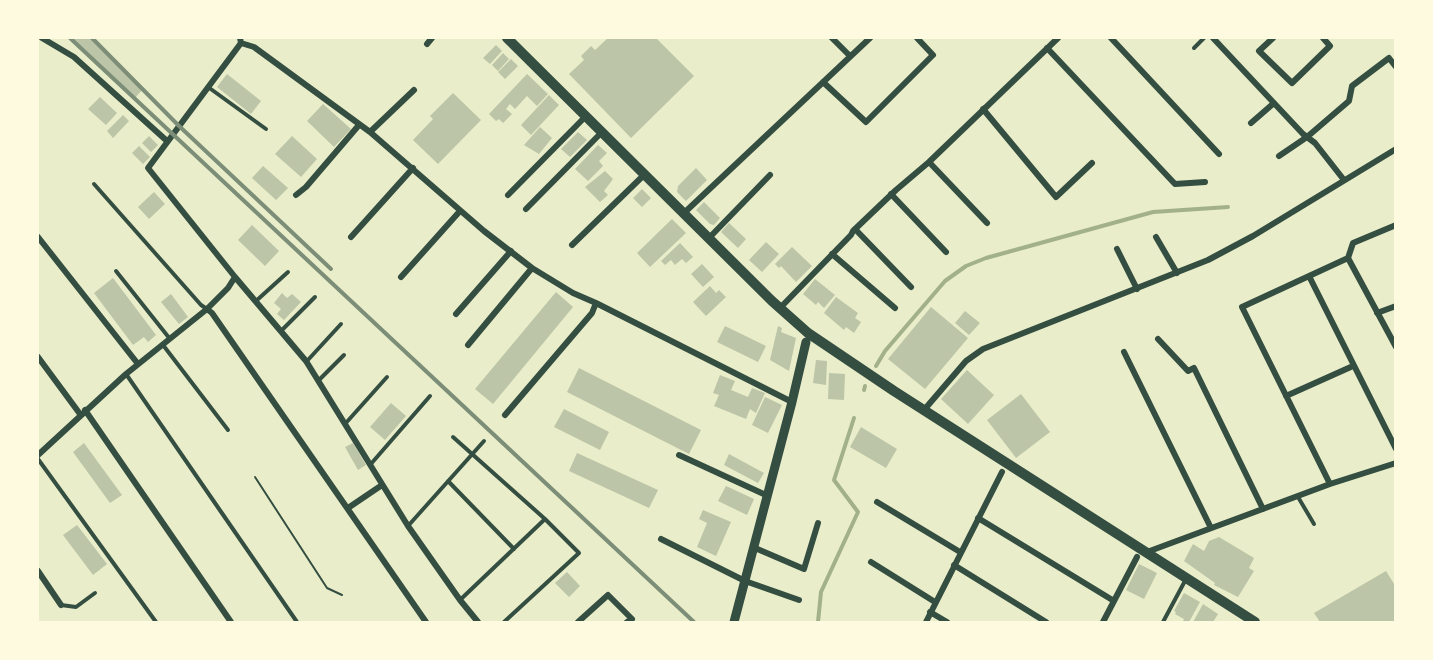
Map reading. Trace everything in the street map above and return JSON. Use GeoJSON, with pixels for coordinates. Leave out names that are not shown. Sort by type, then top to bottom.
{"type":"FeatureCollection","features":[{"type":"Feature","properties":{"kind":"main road"},"geometry":{"type":"LineString","coordinates":[[507,38],[807,337],[871,375],[1004,467],[1254,622]]}},
{"type":"Feature","properties":{"kind":"street"},"geometry":{"type":"LineString","coordinates":[[42,38],[74,57],[167,141]]}},
{"type":"Feature","properties":{"kind":"street"},"geometry":{"type":"LineString","coordinates":[[427,44],[432,38]]}},
{"type":"Feature","properties":{"kind":"street"},"geometry":{"type":"LineString","coordinates":[[832,38],[850,56]]}},
{"type":"Feature","properties":{"kind":"street"},"geometry":{"type":"LineString","coordinates":[[684,213],[870,38]]}},
{"type":"Feature","properties":{"kind":"street"},"geometry":{"type":"LineString","coordinates":[[823,82],[866,123],[933,55],[916,38]]}},
{"type":"Feature","properties":{"kind":"street"},"geometry":{"type":"LineString","coordinates":[[780,308],[891,194],[928,162],[1058,38]]}},
{"type":"Feature","properties":{"kind":"street"},"geometry":{"type":"LineString","coordinates":[[1111,38],[1219,154]]}},
{"type":"Feature","properties":{"kind":"street"},"geometry":{"type":"LineString","coordinates":[[1213,38],[1274,104],[1315,143],[1344,180]]}},
{"type":"Feature","properties":{"kind":"street"},"geometry":{"type":"LineString","coordinates":[[1273,38],[1259,51],[1292,83],[1330,46],[1323,38]]}},
{"type":"Feature","properties":{"kind":"street"},"geometry":{"type":"LineString","coordinates":[[478,622],[408,526],[306,361],[148,168],[240,40],[254,47],[369,132],[483,231],[532,268],[573,293],[792,402]]}},
{"type":"Feature","properties":{"kind":"street"},"geometry":{"type":"LineString","coordinates":[[1047,48],[1175,184],[1205,183]]}},
{"type":"Feature","properties":{"kind":"street"},"geometry":{"type":"LineString","coordinates":[[1280,156],[1307,137],[1349,100],[1352,86],[1389,58],[1395,67]]}},
{"type":"Feature","properties":{"kind":"street"},"geometry":{"type":"LineString","coordinates":[[369,132],[414,90]]}},
{"type":"Feature","properties":{"kind":"street"},"geometry":{"type":"LineString","coordinates":[[1251,123],[1274,104]]}},
{"type":"Feature","properties":{"kind":"street"},"geometry":{"type":"LineString","coordinates":[[983,110],[1056,197],[1092,163]]}},
{"type":"Feature","properties":{"kind":"street"},"geometry":{"type":"LineString","coordinates":[[508,195],[586,116]]}},
{"type":"Feature","properties":{"kind":"street"},"geometry":{"type":"LineString","coordinates":[[296,195],[306,187],[359,125]]}},
{"type":"Feature","properties":{"kind":"street"},"geometry":{"type":"LineString","coordinates":[[526,209],[602,132]]}},
{"type":"Feature","properties":{"kind":"street"},"geometry":{"type":"LineString","coordinates":[[924,410],[966,361],[983,349],[1177,273],[1253,236],[1395,149]]}},
{"type":"Feature","properties":{"kind":"street"},"geometry":{"type":"LineString","coordinates":[[928,162],[987,223]]}},
{"type":"Feature","properties":{"kind":"street"},"geometry":{"type":"LineString","coordinates":[[351,237],[413,168]]}},
{"type":"Feature","properties":{"kind":"street"},"geometry":{"type":"LineString","coordinates":[[572,245],[645,174]]}},
{"type":"Feature","properties":{"kind":"street"},"geometry":{"type":"LineString","coordinates":[[709,238],[770,175]]}},
{"type":"Feature","properties":{"kind":"street"},"geometry":{"type":"LineString","coordinates":[[891,194],[946,252]]}},
{"type":"Feature","properties":{"kind":"street"},"geometry":{"type":"LineString","coordinates":[[401,276],[460,211]]}},
{"type":"Feature","properties":{"kind":"street"},"geometry":{"type":"LineString","coordinates":[[1395,225],[1353,243],[1348,258],[1395,347]]}},
{"type":"Feature","properties":{"kind":"street"},"geometry":{"type":"LineString","coordinates":[[855,229],[910,288]]}},
{"type":"Feature","properties":{"kind":"street"},"geometry":{"type":"LineString","coordinates":[[38,237],[138,364]]}},
{"type":"Feature","properties":{"kind":"street"},"geometry":{"type":"LineString","coordinates":[[1156,237],[1177,273]]}},
{"type":"Feature","properties":{"kind":"street"},"geometry":{"type":"LineString","coordinates":[[1117,249],[1137,289]]}},
{"type":"Feature","properties":{"kind":"street"},"geometry":{"type":"LineString","coordinates":[[456,314],[510,251]]}},
{"type":"Feature","properties":{"kind":"street"},"geometry":{"type":"LineString","coordinates":[[832,254],[895,308]]}},
{"type":"Feature","properties":{"kind":"street"},"geometry":{"type":"LineString","coordinates":[[1330,484],[1242,307],[1348,258]]}},
{"type":"Feature","properties":{"kind":"street"},"geometry":{"type":"LineString","coordinates":[[468,345],[532,268]]}},
{"type":"Feature","properties":{"kind":"street"},"geometry":{"type":"LineString","coordinates":[[1309,276],[1395,449]]}},
{"type":"Feature","properties":{"kind":"street"},"geometry":{"type":"LineString","coordinates":[[38,454],[126,374],[207,309],[228,288],[235,277]]}},
{"type":"Feature","properties":{"kind":"street"},"geometry":{"type":"LineString","coordinates":[[505,415],[592,313],[596,303]]}},
{"type":"Feature","properties":{"kind":"street"},"geometry":{"type":"LineString","coordinates":[[1377,314],[1395,306]]}},
{"type":"Feature","properties":{"kind":"street"},"geometry":{"type":"LineString","coordinates":[[207,309],[212,313],[426,622]]}},
{"type":"Feature","properties":{"kind":"street"},"geometry":{"type":"LineString","coordinates":[[734,622],[807,337]]}},
{"type":"Feature","properties":{"kind":"street"},"geometry":{"type":"LineString","coordinates":[[1158,339],[1188,371],[1194,368],[1263,509]]}},
{"type":"Feature","properties":{"kind":"street"},"geometry":{"type":"LineString","coordinates":[[1124,352],[1211,528]]}},
{"type":"Feature","properties":{"kind":"street"},"geometry":{"type":"LineString","coordinates":[[38,357],[83,412],[231,622]]}},
{"type":"Feature","properties":{"kind":"street"},"geometry":{"type":"LineString","coordinates":[[1286,396],[1353,366]]}},
{"type":"Feature","properties":{"kind":"street"},"geometry":{"type":"LineString","coordinates":[[679,455],[768,496]]}},
{"type":"Feature","properties":{"kind":"street"},"geometry":{"type":"LineString","coordinates":[[1103,622],[1142,553],[1330,484],[1395,463]]}},
{"type":"Feature","properties":{"kind":"street"},"geometry":{"type":"LineString","coordinates":[[926,622],[1004,467]]}},
{"type":"Feature","properties":{"kind":"street"},"geometry":{"type":"LineString","coordinates":[[348,508],[382,484]]}},
{"type":"Feature","properties":{"kind":"street"},"geometry":{"type":"LineString","coordinates":[[877,502],[960,552]]}},
{"type":"Feature","properties":{"kind":"street"},"geometry":{"type":"LineString","coordinates":[[978,518],[1114,601]]}},
{"type":"Feature","properties":{"kind":"street"},"geometry":{"type":"LineString","coordinates":[[754,548],[804,569],[818,524]]}},
{"type":"Feature","properties":{"kind":"street"},"geometry":{"type":"LineString","coordinates":[[662,539],[746,580],[799,600]]}},
{"type":"Feature","properties":{"kind":"street"},"geometry":{"type":"LineString","coordinates":[[871,561],[935,602]]}},
{"type":"Feature","properties":{"kind":"street"},"geometry":{"type":"LineString","coordinates":[[954,565],[1046,622]]}},
{"type":"Feature","properties":{"kind":"street"},"geometry":{"type":"LineString","coordinates":[[38,571],[61,605]]}},
{"type":"Feature","properties":{"kind":"street"},"geometry":{"type":"LineString","coordinates":[[578,622],[608,595],[632,619],[627,622]]}},
{"type":"Feature","properties":{"kind":"street"},"geometry":{"type":"LineString","coordinates":[[930,612],[947,622]]}},
{"type":"Feature","properties":{"kind":"lane"},"geometry":{"type":"LineString","coordinates":[[1194,48],[1204,38]]}},
{"type":"Feature","properties":{"kind":"lane"},"geometry":{"type":"LineString","coordinates":[[207,87],[266,129]]}},
{"type":"Feature","properties":{"kind":"lane"},"geometry":{"type":"LineString","coordinates":[[94,184],[207,309]]}},
{"type":"Feature","properties":{"kind":"lane"},"geometry":{"type":"LineString","coordinates":[[116,271],[170,339]]}},
{"type":"Feature","properties":{"kind":"lane"},"geometry":{"type":"LineString","coordinates":[[256,301],[288,272]]}},
{"type":"Feature","properties":{"kind":"lane"},"geometry":{"type":"LineString","coordinates":[[281,331],[315,297]]}},
{"type":"Feature","properties":{"kind":"lane"},"geometry":{"type":"LineString","coordinates":[[306,361],[341,324]]}},
{"type":"Feature","properties":{"kind":"lane"},"geometry":{"type":"LineString","coordinates":[[162,345],[228,430]]}},
{"type":"Feature","properties":{"kind":"lane"},"geometry":{"type":"LineString","coordinates":[[318,381],[344,355]]}},
{"type":"Feature","properties":{"kind":"lane"},"geometry":{"type":"LineString","coordinates":[[126,374],[297,622]]}},
{"type":"Feature","properties":{"kind":"lane"},"geometry":{"type":"LineString","coordinates":[[345,425],[387,377]]}},
{"type":"Feature","properties":{"kind":"lane"},"geometry":{"type":"LineString","coordinates":[[370,465],[429,396]]}},
{"type":"Feature","properties":{"kind":"lane"},"geometry":{"type":"LineString","coordinates":[[453,437],[545,519],[579,553],[504,622]]}},
{"type":"Feature","properties":{"kind":"lane"},"geometry":{"type":"LineString","coordinates":[[408,526],[484,441]]}},
{"type":"Feature","properties":{"kind":"lane"},"geometry":{"type":"LineString","coordinates":[[38,454],[156,622]]}},
{"type":"Feature","properties":{"kind":"lane"},"geometry":{"type":"LineString","coordinates":[[448,481],[514,549]]}},
{"type":"Feature","properties":{"kind":"lane"},"geometry":{"type":"LineString","coordinates":[[1298,496],[1314,524]]}},
{"type":"Feature","properties":{"kind":"lane"},"geometry":{"type":"LineString","coordinates":[[460,600],[545,519]]}},
{"type":"Feature","properties":{"kind":"lane"},"geometry":{"type":"LineString","coordinates":[[1163,622],[1186,578]]}},
{"type":"Feature","properties":{"kind":"lane"},"geometry":{"type":"LineString","coordinates":[[61,605],[76,607],[95,593]]}},
{"type":"Feature","properties":{"kind":"path"},"geometry":{"type":"LineString","coordinates":[[255,477],[327,588],[342,595]]}},
{"type":"Feature","properties":{"kind":"building"},"geometry":{"type":"Polygon","coordinates":[[[72,38],[90,38],[143,89],[135,98],[72,38]]]}},
{"type":"Feature","properties":{"kind":"building"},"geometry":{"type":"Polygon","coordinates":[[[608,38],[656,38],[694,76],[631,138],[569,74],[584,60],[581,56],[591,46],[595,50],[608,38]]]}},
{"type":"Feature","properties":{"kind":"building"},"geometry":{"type":"Polygon","coordinates":[[[496,45],[502,51],[490,64],[483,58],[496,45]]]}},
{"type":"Feature","properties":{"kind":"building"},"geometry":{"type":"Polygon","coordinates":[[[503,53],[509,59],[498,71],[492,65],[503,53]]]}},
{"type":"Feature","properties":{"kind":"building"},"geometry":{"type":"Polygon","coordinates":[[[511,59],[518,66],[505,79],[498,72],[511,59]]]}},
{"type":"Feature","properties":{"kind":"building"},"geometry":{"type":"Polygon","coordinates":[[[227,74],[261,101],[251,114],[217,87],[227,74]]]}},
{"type":"Feature","properties":{"kind":"building"},"geometry":{"type":"Polygon","coordinates":[[[527,74],[548,94],[537,106],[527,96],[515,109],[510,104],[506,109],[512,114],[503,123],[499,119],[496,121],[489,114],[527,74]]]}},
{"type":"Feature","properties":{"kind":"building"},"geometry":{"type":"Polygon","coordinates":[[[453,93],[481,120],[438,164],[413,140],[433,119],[430,116],[453,93]]]}},
{"type":"Feature","properties":{"kind":"building"},"geometry":{"type":"Polygon","coordinates":[[[549,95],[559,105],[531,135],[521,125],[549,95]]]}},
{"type":"Feature","properties":{"kind":"building"},"geometry":{"type":"Polygon","coordinates":[[[100,97],[117,113],[106,125],[88,109],[100,97]]]}},
{"type":"Feature","properties":{"kind":"building"},"geometry":{"type":"Polygon","coordinates":[[[323,104],[351,129],[334,147],[307,121],[323,104]]]}},
{"type":"Feature","properties":{"kind":"building"},"geometry":{"type":"Polygon","coordinates":[[[123,115],[129,121],[113,138],[107,131],[123,115]]]}},
{"type":"Feature","properties":{"kind":"building"},"geometry":{"type":"Polygon","coordinates":[[[540,127],[552,138],[539,154],[524,145],[540,127]]]}},
{"type":"Feature","properties":{"kind":"building"},"geometry":{"type":"Polygon","coordinates":[[[578,132],[587,140],[570,157],[561,149],[578,132]]]}},
{"type":"Feature","properties":{"kind":"building"},"geometry":{"type":"Polygon","coordinates":[[[149,136],[158,145],[151,152],[142,143],[149,136]]]}},
{"type":"Feature","properties":{"kind":"building"},"geometry":{"type":"Polygon","coordinates":[[[292,136],[317,159],[301,177],[275,154],[292,136]]]}},
{"type":"Feature","properties":{"kind":"building"},"geometry":{"type":"Polygon","coordinates":[[[598,145],[607,153],[599,161],[603,166],[588,181],[575,169],[598,145]]]}},
{"type":"Feature","properties":{"kind":"building"},"geometry":{"type":"Polygon","coordinates":[[[139,146],[150,157],[143,164],[132,153],[139,146]]]}},
{"type":"Feature","properties":{"kind":"building"},"geometry":{"type":"Polygon","coordinates":[[[263,166],[288,188],[276,200],[252,178],[263,166]]]}},
{"type":"Feature","properties":{"kind":"building"},"geometry":{"type":"Polygon","coordinates":[[[696,168],[707,180],[686,201],[677,192],[678,186],[696,168]]]}},
{"type":"Feature","properties":{"kind":"building"},"geometry":{"type":"Polygon","coordinates":[[[605,171],[613,179],[604,191],[608,195],[600,202],[585,187],[605,171]]]}},
{"type":"Feature","properties":{"kind":"building"},"geometry":{"type":"Polygon","coordinates":[[[642,189],[651,198],[642,207],[633,198],[642,189]]]}},
{"type":"Feature","properties":{"kind":"building"},"geometry":{"type":"Polygon","coordinates":[[[154,192],[165,204],[149,219],[138,207],[154,192]]]}},
{"type":"Feature","properties":{"kind":"building"},"geometry":{"type":"Polygon","coordinates":[[[704,202],[720,218],[714,225],[696,210],[704,202]]]}},
{"type":"Feature","properties":{"kind":"building"},"geometry":{"type":"Polygon","coordinates":[[[672,219],[686,233],[650,267],[637,253],[672,219]]]}},
{"type":"Feature","properties":{"kind":"building"},"geometry":{"type":"Polygon","coordinates":[[[729,223],[746,239],[738,248],[721,232],[729,223]]]}},
{"type":"Feature","properties":{"kind":"building"},"geometry":{"type":"Polygon","coordinates":[[[252,225],[279,251],[265,266],[238,240],[252,225]]]}},
{"type":"Feature","properties":{"kind":"building"},"geometry":{"type":"Polygon","coordinates":[[[766,242],[779,254],[762,272],[749,260],[766,242]]]}},
{"type":"Feature","properties":{"kind":"building"},"geometry":{"type":"Polygon","coordinates":[[[680,243],[693,257],[686,263],[682,259],[675,265],[671,260],[665,265],[661,261],[680,243]]]}},
{"type":"Feature","properties":{"kind":"building"},"geometry":{"type":"Polygon","coordinates":[[[792,247],[812,266],[796,282],[781,266],[779,268],[775,264],[792,247]]]}},
{"type":"Feature","properties":{"kind":"building"},"geometry":{"type":"Polygon","coordinates":[[[702,264],[714,277],[703,287],[691,274],[702,264]]]}},
{"type":"Feature","properties":{"kind":"building"},"geometry":{"type":"Polygon","coordinates":[[[113,278],[156,335],[148,342],[144,337],[133,345],[94,293],[113,278]]]}},
{"type":"Feature","properties":{"kind":"building"},"geometry":{"type":"Polygon","coordinates":[[[815,279],[835,295],[824,308],[818,302],[816,305],[803,294],[815,279]]]}},
{"type":"Feature","properties":{"kind":"building"},"geometry":{"type":"Polygon","coordinates":[[[710,286],[716,293],[719,290],[726,297],[706,316],[693,302],[710,286]]]}},
{"type":"Feature","properties":{"kind":"building"},"geometry":{"type":"Polygon","coordinates":[[[556,292],[573,307],[493,404],[475,389],[556,292]]]}},
{"type":"Feature","properties":{"kind":"building"},"geometry":{"type":"Polygon","coordinates":[[[282,293],[287,298],[292,294],[301,302],[284,320],[277,314],[281,309],[274,303],[282,293]]]}},
{"type":"Feature","properties":{"kind":"building"},"geometry":{"type":"Polygon","coordinates":[[[171,294],[188,317],[179,324],[161,302],[171,294]]]}},
{"type":"Feature","properties":{"kind":"building"},"geometry":{"type":"Polygon","coordinates":[[[836,297],[858,313],[855,318],[861,322],[854,333],[846,327],[844,330],[824,313],[836,297]]]}},
{"type":"Feature","properties":{"kind":"building"},"geometry":{"type":"Polygon","coordinates":[[[931,307],[968,338],[925,389],[888,359],[931,307]]]}},
{"type":"Feature","properties":{"kind":"building"},"geometry":{"type":"Polygon","coordinates":[[[965,311],[980,323],[969,335],[955,323],[965,311]]]}},
{"type":"Feature","properties":{"kind":"building"},"geometry":{"type":"Polygon","coordinates":[[[725,326],[766,346],[758,362],[717,342],[725,326]]]}},
{"type":"Feature","properties":{"kind":"building"},"geometry":{"type":"Polygon","coordinates":[[[778,326],[782,328],[781,332],[796,338],[789,371],[770,360],[778,326]]]}},
{"type":"Feature","properties":{"kind":"building"},"geometry":{"type":"Polygon","coordinates":[[[816,360],[827,361],[826,385],[813,383],[816,360]]]}},
{"type":"Feature","properties":{"kind":"building"},"geometry":{"type":"Polygon","coordinates":[[[579,368],[701,430],[689,454],[567,392],[579,368]]]}},
{"type":"Feature","properties":{"kind":"building"},"geometry":{"type":"Polygon","coordinates":[[[967,370],[994,395],[968,424],[941,399],[967,370]]]}},
{"type":"Feature","properties":{"kind":"building"},"geometry":{"type":"Polygon","coordinates":[[[829,373],[845,374],[844,400],[828,399],[829,373]]]}},
{"type":"Feature","properties":{"kind":"building"},"geometry":{"type":"Polygon","coordinates":[[[720,375],[735,381],[731,390],[748,397],[752,388],[765,393],[756,413],[750,409],[746,419],[714,406],[719,395],[713,393],[720,375]]]}},
{"type":"Feature","properties":{"kind":"building"},"geometry":{"type":"Polygon","coordinates":[[[1021,394],[1050,432],[1016,458],[987,420],[1021,394]]]}},
{"type":"Feature","properties":{"kind":"building"},"geometry":{"type":"Polygon","coordinates":[[[765,397],[782,405],[768,433],[752,425],[765,397]]]}},
{"type":"Feature","properties":{"kind":"building"},"geometry":{"type":"Polygon","coordinates":[[[391,403],[406,416],[385,440],[370,427],[391,403]]]}},
{"type":"Feature","properties":{"kind":"building"},"geometry":{"type":"Polygon","coordinates":[[[564,409],[609,432],[600,450],[554,427],[564,409]]]}},
{"type":"Feature","properties":{"kind":"building"},"geometry":{"type":"Polygon","coordinates":[[[861,427],[897,449],[886,468],[850,447],[861,427]]]}},
{"type":"Feature","properties":{"kind":"building"},"geometry":{"type":"Polygon","coordinates":[[[84,443],[122,495],[110,503],[73,452],[84,443]]]}},
{"type":"Feature","properties":{"kind":"building"},"geometry":{"type":"Polygon","coordinates":[[[353,443],[366,465],[358,470],[345,447],[353,443]]]}},
{"type":"Feature","properties":{"kind":"building"},"geometry":{"type":"Polygon","coordinates":[[[577,453],[658,490],[649,508],[569,471],[577,453]]]}},
{"type":"Feature","properties":{"kind":"building"},"geometry":{"type":"Polygon","coordinates":[[[729,454],[764,473],[758,483],[724,465],[729,454]]]}},
{"type":"Feature","properties":{"kind":"building"},"geometry":{"type":"Polygon","coordinates":[[[726,486],[754,499],[747,515],[718,501],[726,486]]]}},
{"type":"Feature","properties":{"kind":"building"},"geometry":{"type":"Polygon","coordinates":[[[703,510],[731,522],[716,556],[697,547],[707,523],[699,519],[703,510]]]}},
{"type":"Feature","properties":{"kind":"building"},"geometry":{"type":"Polygon","coordinates":[[[77,525],[107,564],[93,575],[63,535],[77,525]]]}},
{"type":"Feature","properties":{"kind":"building"},"geometry":{"type":"Polygon","coordinates":[[[1219,537],[1254,558],[1249,568],[1254,571],[1238,597],[1214,585],[1215,583],[1184,561],[1193,544],[1204,551],[1209,541],[1219,537]]]}},
{"type":"Feature","properties":{"kind":"building"},"geometry":{"type":"Polygon","coordinates":[[[1139,564],[1157,573],[1144,599],[1126,590],[1139,564]]]}},
{"type":"Feature","properties":{"kind":"building"},"geometry":{"type":"Polygon","coordinates":[[[1386,571],[1396,587],[1396,622],[1320,622],[1314,613],[1386,571]]]}},
{"type":"Feature","properties":{"kind":"building"},"geometry":{"type":"Polygon","coordinates":[[[567,572],[580,586],[569,597],[555,583],[567,572]]]}},
{"type":"Feature","properties":{"kind":"building"},"geometry":{"type":"Polygon","coordinates":[[[1184,593],[1200,602],[1189,622],[1183,621],[1184,619],[1174,611],[1184,593]]]}},
{"type":"Feature","properties":{"kind":"building"},"geometry":{"type":"Polygon","coordinates":[[[1203,604],[1218,614],[1213,622],[1193,622],[1203,604]]]}},
{"type":"Feature","properties":{"kind":"waterway"},"geometry":{"type":"LineString","coordinates":[[876,366],[885,351],[945,281],[966,266],[986,258],[1153,212],[1228,207]]}},
{"type":"Feature","properties":{"kind":"waterway"},"geometry":{"type":"LineString","coordinates":[[864,390],[865,386]]}},
{"type":"Feature","properties":{"kind":"waterway"},"geometry":{"type":"LineString","coordinates":[[818,622],[821,592],[858,512],[834,480],[854,418]]}},
{"type":"Feature","properties":{"kind":"railway"},"geometry":{"type":"LineString","coordinates":[[70,38],[694,622]]}},
{"type":"Feature","properties":{"kind":"railway"},"geometry":{"type":"LineString","coordinates":[[92,38],[178,125],[331,269]]}}]}
